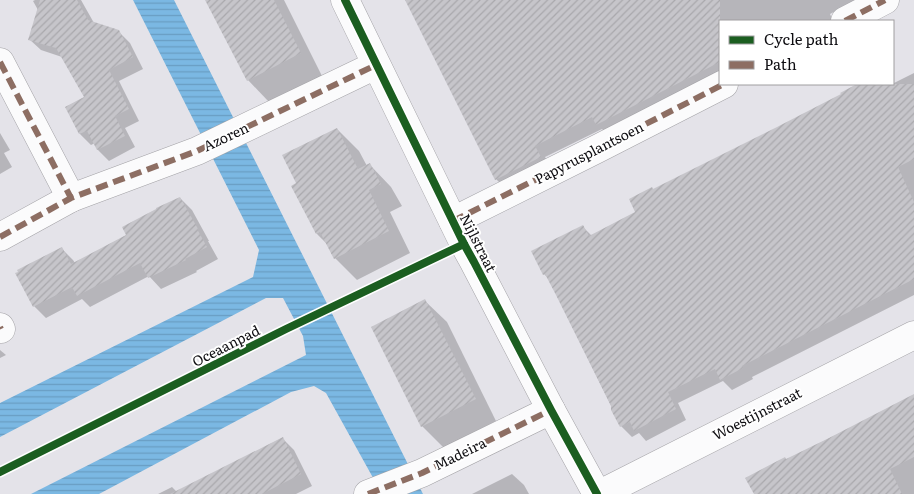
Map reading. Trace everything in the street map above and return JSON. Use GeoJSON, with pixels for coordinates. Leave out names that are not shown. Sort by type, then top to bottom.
{"type":"FeatureCollection","features":[{"type":"Feature","properties":{"kind":"street","name":"Nijlstraat"},"geometry":{"type":"LineString","coordinates":[[344,0],[474,262],[551,410],[598,494]]}},
{"type":"Feature","properties":{"kind":"street"},"geometry":{"type":"LineString","coordinates":[[847,20],[886,0]]}},
{"type":"Feature","properties":{"kind":"street"},"geometry":{"type":"LineString","coordinates":[[0,62],[71,198]]}},
{"type":"Feature","properties":{"kind":"street","name":"Azoren"},"geometry":{"type":"LineString","coordinates":[[0,237],[71,198],[197,151],[376,65]]}},
{"type":"Feature","properties":{"kind":"street","name":"Papyrusplantsoen"},"geometry":{"type":"LineString","coordinates":[[453,221],[722,85]]}},
{"type":"Feature","properties":{"kind":"street","name":"Woestijnstraat"},"geometry":{"type":"LineString","coordinates":[[598,494],[914,335]]}},
{"type":"Feature","properties":{"kind":"street","name":"Madeira"},"geometry":{"type":"LineString","coordinates":[[368,494],[422,473],[551,410]]}},
{"type":"Feature","properties":{"kind":"water"},"geometry":{"type":"Polygon","coordinates":[[[133,0],[174,0],[423,494],[382,494],[326,393],[314,386],[291,392],[99,494],[31,494],[306,355],[303,336],[283,298],[266,298],[0,437],[0,403],[253,277],[259,250],[133,0]]]}},
{"type":"Feature","properties":{"kind":"building"},"geometry":{"type":"Polygon","coordinates":[[[40,0],[77,0],[88,20],[119,30],[133,57],[109,70],[129,109],[115,116],[125,136],[97,150],[87,131],[79,134],[65,107],[84,97],[56,48],[28,40],[40,0]]]}},
{"type":"Feature","properties":{"kind":"building"},"geometry":{"type":"Polygon","coordinates":[[[205,0],[274,0],[301,53],[247,81],[205,0]]]}},
{"type":"Feature","properties":{"kind":"building"},"geometry":{"type":"Polygon","coordinates":[[[405,0],[720,0],[719,63],[596,125],[592,117],[535,146],[541,157],[495,180],[405,0]]]}},
{"type":"Feature","properties":{"kind":"building"},"geometry":{"type":"Polygon","coordinates":[[[914,84],[914,159],[898,167],[914,202],[914,279],[742,366],[743,368],[720,380],[715,369],[668,392],[676,409],[634,431],[630,422],[620,427],[556,295],[531,251],[583,225],[589,236],[635,212],[629,199],[652,187],[653,189],[777,127],[855,85],[914,84]]]}},
{"type":"Feature","properties":{"kind":"building"},"geometry":{"type":"Polygon","coordinates":[[[337,128],[358,169],[370,163],[381,184],[369,190],[389,231],[334,259],[320,232],[316,234],[291,186],[296,183],[282,155],[337,128]]]}},
{"type":"Feature","properties":{"kind":"building"},"geometry":{"type":"Polygon","coordinates":[[[180,197],[207,247],[186,260],[148,278],[140,263],[77,296],[72,287],[33,307],[15,273],[18,272],[17,270],[62,247],[71,264],[126,235],[122,227],[180,197]]]}},
{"type":"Feature","properties":{"kind":"building"},"geometry":{"type":"Polygon","coordinates":[[[425,299],[476,399],[421,427],[371,327],[425,299]]]}},
{"type":"Feature","properties":{"kind":"building"},"geometry":{"type":"Polygon","coordinates":[[[914,394],[914,457],[890,469],[902,494],[754,494],[745,478],[785,457],[786,459],[829,438],[914,394]]]}},
{"type":"Feature","properties":{"kind":"building"},"geometry":{"type":"Polygon","coordinates":[[[283,437],[301,474],[262,494],[170,494],[283,437]]]}},
{"type":"Feature","properties":{"kind":"marked path"},"geometry":{"type":"LineString","coordinates":[[847,20],[885,0]]}},
{"type":"Feature","properties":{"kind":"marked path"},"geometry":{"type":"LineString","coordinates":[[0,62],[71,198]]}},
{"type":"Feature","properties":{"kind":"marked path"},"geometry":{"type":"LineString","coordinates":[[0,237],[71,198],[197,151],[376,65]]}},
{"type":"Feature","properties":{"kind":"marked path"},"geometry":{"type":"LineString","coordinates":[[453,221],[722,85]]}},
{"type":"Feature","properties":{"kind":"marked path"},"geometry":{"type":"LineString","coordinates":[[368,494],[422,473],[551,410]]}},
{"type":"Feature","properties":{"kind":"cycle path"},"geometry":{"type":"LineString","coordinates":[[345,0],[464,244],[597,494]]}},
{"type":"Feature","properties":{"kind":"cycle path","name":"Oceaanpad"},"geometry":{"type":"LineString","coordinates":[[0,472],[286,329],[464,244]]}}]}
